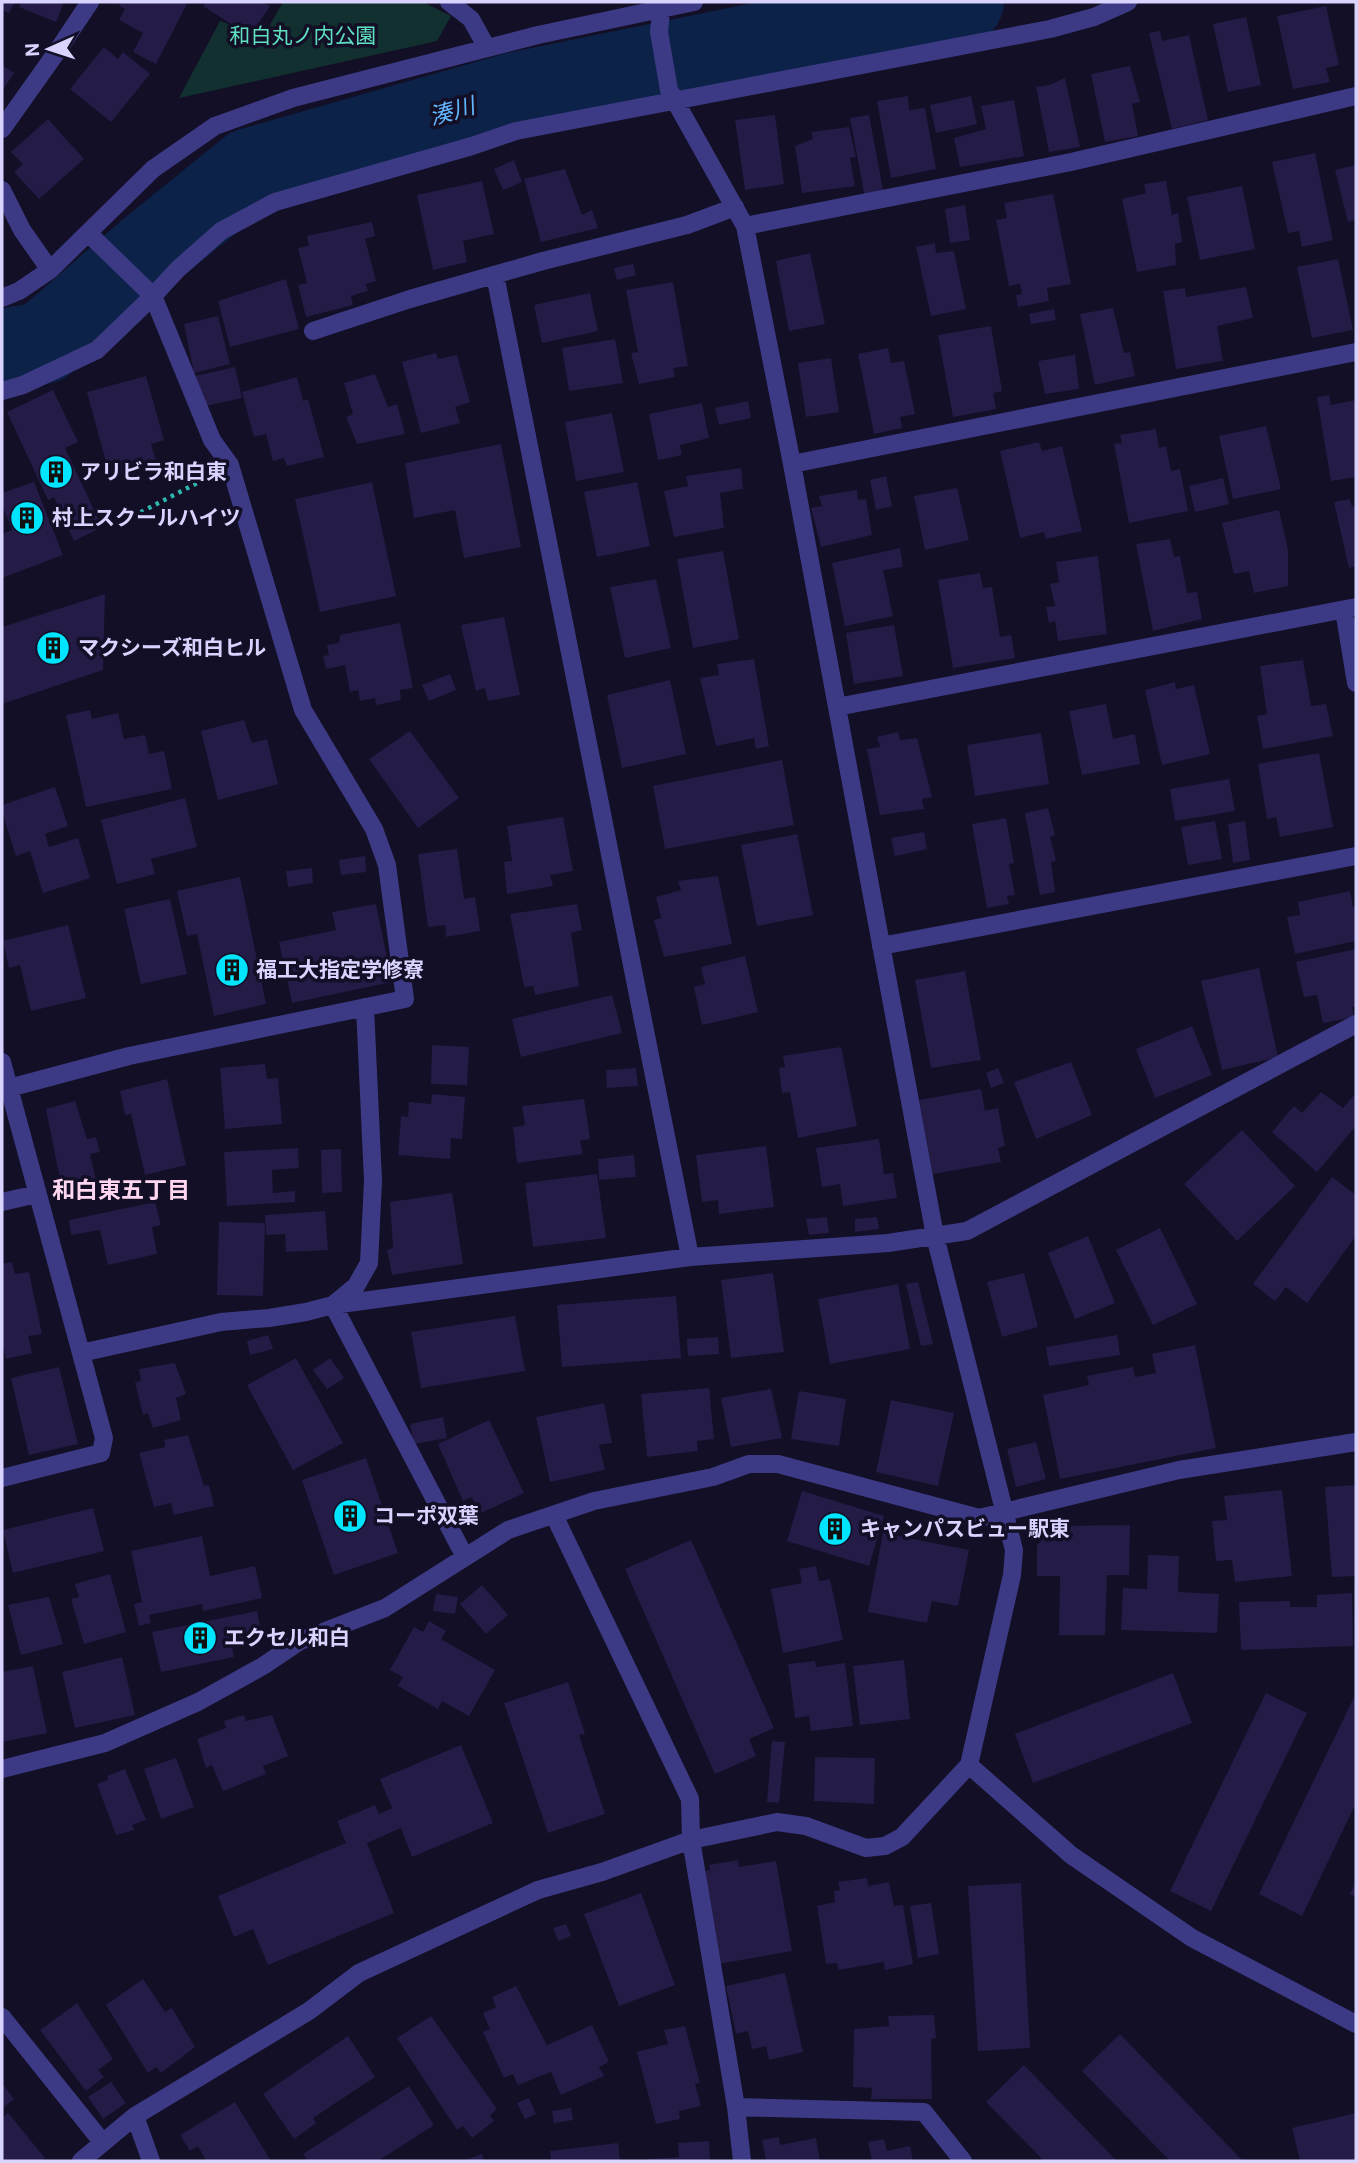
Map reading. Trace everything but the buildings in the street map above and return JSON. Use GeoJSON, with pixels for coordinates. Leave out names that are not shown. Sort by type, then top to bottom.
{"type":"FeatureCollection","features":[{"type":"Feature","properties":{"kind":"street"},"geometry":{"type":"LineString","coordinates":[[2,129],[90,2]]}},
{"type":"Feature","properties":{"kind":"street"},"geometry":{"type":"LineString","coordinates":[[449,2],[471,19],[487,48]]}},
{"type":"Feature","properties":{"kind":"street"},"geometry":{"type":"LineString","coordinates":[[2,298],[19,291],[50,270],[153,169],[215,126],[293,98],[663,4],[694,2]]}},
{"type":"Feature","properties":{"kind":"street"},"geometry":{"type":"LineString","coordinates":[[2,391],[23,385],[97,350],[178,269],[221,231],[275,202],[516,131],[1050,29],[1094,17],[1128,2]]}},
{"type":"Feature","properties":{"kind":"street"},"geometry":{"type":"LineString","coordinates":[[81,2161],[135,2116],[309,2011],[359,1973],[538,1890],[602,1872],[691,1840],[778,1822],[806,1826],[866,1848],[885,1846],[902,1837],[969,1765],[1012,1575],[1014,1550],[935,1236],[792,464],[745,226],[669,90],[659,32],[663,4]]}},
{"type":"Feature","properties":{"kind":"street"},"geometry":{"type":"LineString","coordinates":[[745,226],[1071,162],[1356,96]]}},
{"type":"Feature","properties":{"kind":"street"},"geometry":{"type":"LineString","coordinates":[[2,190],[22,230],[50,270]]}},
{"type":"Feature","properties":{"kind":"street"},"geometry":{"type":"LineString","coordinates":[[313,331],[543,261],[687,225],[735,207]]}},
{"type":"Feature","properties":{"kind":"street"},"geometry":{"type":"LineString","coordinates":[[9,1088],[129,1056],[405,999],[387,864],[374,829],[303,710],[230,466],[212,440],[153,296],[88,233]]}},
{"type":"Feature","properties":{"kind":"street"},"geometry":{"type":"LineString","coordinates":[[495,275],[690,1257]]}},
{"type":"Feature","properties":{"kind":"street"},"geometry":{"type":"LineString","coordinates":[[792,464],[1356,352]]}},
{"type":"Feature","properties":{"kind":"street"},"geometry":{"type":"LineString","coordinates":[[837,707],[1350,609],[1356,683]]}},
{"type":"Feature","properties":{"kind":"street"},"geometry":{"type":"LineString","coordinates":[[881,946],[1356,856]]}},
{"type":"Feature","properties":{"kind":"street"},"geometry":{"type":"LineString","coordinates":[[333,1305],[356,1286],[369,1263],[373,1181],[365,1007]]}},
{"type":"Feature","properties":{"kind":"street"},"geometry":{"type":"LineString","coordinates":[[81,1353],[221,1322],[269,1318],[333,1305],[690,1257],[888,1243],[967,1231],[1356,1024]]}},
{"type":"Feature","properties":{"kind":"street"},"geometry":{"type":"LineString","coordinates":[[2,1062],[104,1438],[101,1453],[2,1478]]}},
{"type":"Feature","properties":{"kind":"street"},"geometry":{"type":"LineString","coordinates":[[2,1202],[37,1194]]}},
{"type":"Feature","properties":{"kind":"street"},"geometry":{"type":"LineString","coordinates":[[333,1305],[465,1557]]}},
{"type":"Feature","properties":{"kind":"street"},"geometry":{"type":"LineString","coordinates":[[2,1769],[105,1743],[198,1702],[263,1666],[300,1641],[385,1608],[508,1530],[594,1501],[713,1477],[749,1464],[778,1464],[979,1518],[1179,1470],[1354,1438]]}},
{"type":"Feature","properties":{"kind":"street"},"geometry":{"type":"LineString","coordinates":[[554,1515],[690,1798],[691,1840],[736,2107],[742,2161]]}},
{"type":"Feature","properties":{"kind":"street"},"geometry":{"type":"LineString","coordinates":[[969,1765],[1071,1855],[1192,1938],[1356,2025]]}},
{"type":"Feature","properties":{"kind":"street"},"geometry":{"type":"LineString","coordinates":[[2,2017],[103,2143]]}},
{"type":"Feature","properties":{"kind":"street"},"geometry":{"type":"LineString","coordinates":[[736,2107],[924,2112],[963,2161]]}},
{"type":"Feature","properties":{"kind":"street"},"geometry":{"type":"LineString","coordinates":[[135,2116],[151,2161]]}},
{"type":"Feature","properties":{"kind":"path"},"geometry":{"type":"LineString","coordinates":[[118,524],[230,466]]}},
{"type":"Feature","properties":{"kind":"green space","name":"和白丸ノ内公園"},"geometry":{"type":"Polygon","coordinates":[[[283,2],[423,2],[451,16],[437,41],[179,98],[220,21],[263,37],[283,2]]]}},
{"type":"Feature","properties":{"kind":"waterway","name":"湊川"},"geometry":{"type":"LineString","coordinates":[[2,350],[43,343],[150,250],[250,169],[516,93],[963,2]]}},
{"type":"Feature","properties":{"kind":"place","name":"アリビラ和白東"},"geometry":{"type":"Point","coordinates":[56,472]}},
{"type":"Feature","properties":{"kind":"place","name":"村上スクールハイツ"},"geometry":{"type":"Point","coordinates":[27,518]}},
{"type":"Feature","properties":{"kind":"place","name":"マクシーズ和白ヒル"},"geometry":{"type":"Point","coordinates":[53,648]}},
{"type":"Feature","properties":{"kind":"place","name":"福工大指定学修寮"},"geometry":{"type":"Point","coordinates":[232,970]}},
{"type":"Feature","properties":{"kind":"place","name":"コーポ双葉"},"geometry":{"type":"Point","coordinates":[350,1516]}},
{"type":"Feature","properties":{"kind":"place","name":"キャンパスビュー駅東"},"geometry":{"type":"Point","coordinates":[835,1529]}},
{"type":"Feature","properties":{"kind":"place","name":"エクセル和白"},"geometry":{"type":"Point","coordinates":[200,1638]}},
{"type":"Feature","properties":{"kind":"district","name":"和白東五丁目"},"geometry":{"type":"Point","coordinates":[121,1190]}}]}
